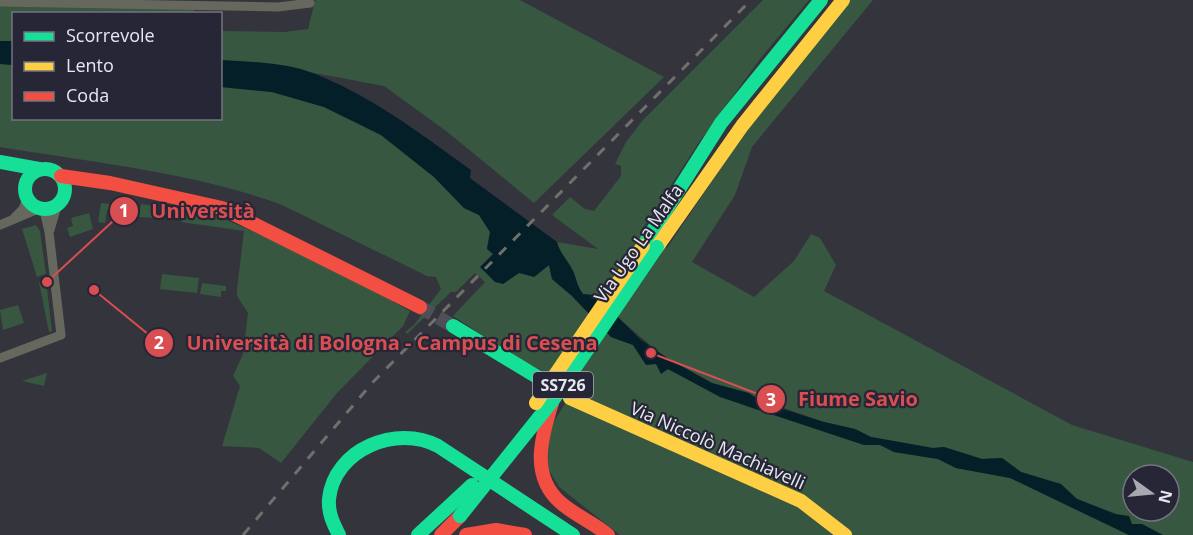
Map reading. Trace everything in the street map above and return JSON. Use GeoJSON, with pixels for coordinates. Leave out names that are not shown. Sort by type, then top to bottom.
{"type":"FeatureCollection","features":[{"type":"Feature","properties":{"kind":"main road","name":"Via Ugo La Malfa"},"geometry":{"type":"LineString","coordinates":[[429,535],[472,485],[538,400],[642,246],[721,123],[821,0]]}},
{"type":"Feature","properties":{"kind":"main road","name":"Via Ugo La Malfa"},"geometry":{"type":"LineString","coordinates":[[441,535],[460,516],[553,400],[742,126],[843,0]]}},
{"type":"Feature","properties":{"kind":"main road"},"geometry":{"type":"LineString","coordinates":[[2,162],[39,170],[50,170],[61,176],[95,180],[222,208],[420,307]]}},
{"type":"Feature","properties":{"kind":"main road"},"geometry":{"type":"LineString","coordinates":[[2,162],[18,170],[26,182],[27,199],[51,205],[95,180]]}},
{"type":"Feature","properties":{"kind":"main road"},"geometry":{"type":"LineString","coordinates":[[26,182],[39,170]]}},
{"type":"Feature","properties":{"kind":"main road"},"geometry":{"type":"LineString","coordinates":[[51,205],[65,186],[61,176]]}},
{"type":"Feature","properties":{"kind":"main road"},"geometry":{"type":"LineString","coordinates":[[453,326],[539,378]]}},
{"type":"Feature","properties":{"kind":"main road","name":"Via Niccolò Machiavelli"},"geometry":{"type":"LineString","coordinates":[[570,398],[801,501],[845,535]]}},
{"type":"Feature","properties":{"kind":"main road"},"geometry":{"type":"LineString","coordinates":[[553,400],[544,425],[538,458],[542,479],[561,504],[608,535]]}},
{"type":"Feature","properties":{"kind":"main road"},"geometry":{"type":"LineString","coordinates":[[339,532],[330,515],[329,504],[335,477],[347,462],[363,449],[381,439],[396,436],[417,437],[436,445],[492,479],[573,535]]}},
{"type":"Feature","properties":{"kind":"main road"},"geometry":{"type":"LineString","coordinates":[[418,535],[472,485]]}},
{"type":"Feature","properties":{"kind":"main road"},"geometry":{"type":"LineString","coordinates":[[466,535],[488,528],[513,530],[525,535]]}},
{"type":"Feature","properties":{"kind":"street"},"geometry":{"type":"LineString","coordinates":[[0,2],[278,7],[310,3]]}},
{"type":"Feature","properties":{"kind":"street"},"geometry":{"type":"LineString","coordinates":[[5,224],[23,209],[27,199]]}},
{"type":"Feature","properties":{"kind":"street"},"geometry":{"type":"LineString","coordinates":[[5,224],[51,205]]}},
{"type":"Feature","properties":{"kind":"street"},"geometry":{"type":"LineString","coordinates":[[0,358],[61,335],[50,232],[51,205]]}},
{"type":"Feature","properties":{"kind":"street"},"geometry":{"type":"LineString","coordinates":[[50,232],[51,205]]}},
{"type":"Feature","properties":{"kind":"green space"},"geometry":{"type":"Polygon","coordinates":[[[315,0],[520,0],[664,77],[534,203],[446,131],[384,86],[266,64],[222,60],[222,31],[285,32],[308,29],[315,0]]]}},
{"type":"Feature","properties":{"kind":"green space"},"geometry":{"type":"Polygon","coordinates":[[[763,0],[809,0],[760,59],[698,144],[643,228],[667,248],[741,138],[850,0],[873,0],[752,147],[735,195],[692,262],[754,297],[794,261],[811,234],[820,238],[836,265],[824,291],[1072,425],[1193,462],[1193,535],[1163,535],[1131,523],[1181,523],[1181,463],[1121,463],[1121,516],[1077,499],[1061,485],[1021,472],[1002,458],[982,459],[944,447],[933,448],[871,437],[855,429],[824,422],[712,383],[662,355],[623,322],[583,294],[577,286],[574,272],[560,255],[557,242],[598,249],[552,215],[570,197],[585,209],[594,211],[621,176],[621,166],[615,164],[626,142],[643,120],[763,0]]]}},
{"type":"Feature","properties":{"kind":"green space"},"geometry":{"type":"Polygon","coordinates":[[[0,6],[194,8],[194,12],[12,12],[12,41],[0,41],[0,6]]]}},
{"type":"Feature","properties":{"kind":"green space"},"geometry":{"type":"Polygon","coordinates":[[[0,64],[12,65],[12,120],[222,120],[222,87],[272,92],[324,107],[381,135],[434,177],[464,208],[479,215],[490,232],[487,248],[493,254],[481,267],[503,284],[519,272],[534,277],[549,265],[552,279],[572,296],[611,337],[633,345],[646,364],[656,364],[746,406],[864,445],[880,445],[894,452],[938,459],[956,468],[1010,478],[1129,535],[620,535],[559,487],[544,462],[553,423],[574,389],[509,353],[453,316],[485,282],[475,273],[456,292],[451,292],[407,334],[405,332],[414,325],[441,289],[436,277],[427,276],[282,205],[249,194],[179,177],[0,147],[0,64]]]}},
{"type":"Feature","properties":{"kind":"green space"},"geometry":{"type":"Polygon","coordinates":[[[101,203],[126,206],[125,213],[107,210],[105,223],[98,222],[101,203]]]}},
{"type":"Feature","properties":{"kind":"green space"},"geometry":{"type":"Polygon","coordinates":[[[141,204],[156,206],[154,218],[139,217],[141,204]]]}},
{"type":"Feature","properties":{"kind":"green space"},"geometry":{"type":"Polygon","coordinates":[[[183,206],[208,212],[314,258],[410,311],[403,326],[337,393],[281,463],[259,448],[222,446],[240,386],[233,376],[243,354],[248,313],[237,296],[244,231],[181,222],[183,206]]]}},
{"type":"Feature","properties":{"kind":"green space"},"geometry":{"type":"Polygon","coordinates":[[[89,213],[93,229],[70,237],[67,228],[73,226],[71,218],[89,213]]]}},
{"type":"Feature","properties":{"kind":"green space"},"geometry":{"type":"Polygon","coordinates":[[[36,225],[40,231],[46,274],[37,277],[22,229],[36,225]]]}},
{"type":"Feature","properties":{"kind":"green space"},"geometry":{"type":"Polygon","coordinates":[[[162,274],[199,278],[197,293],[160,289],[162,274]]]}},
{"type":"Feature","properties":{"kind":"green space"},"geometry":{"type":"Polygon","coordinates":[[[46,280],[52,331],[49,332],[39,282],[46,280]]]}},
{"type":"Feature","properties":{"kind":"green space"},"geometry":{"type":"Polygon","coordinates":[[[202,283],[226,286],[226,291],[221,291],[221,297],[200,294],[202,283]]]}},
{"type":"Feature","properties":{"kind":"green space"},"geometry":{"type":"Polygon","coordinates":[[[18,305],[24,323],[3,330],[0,310],[18,305]]]}},
{"type":"Feature","properties":{"kind":"green space"},"geometry":{"type":"Polygon","coordinates":[[[47,373],[44,386],[22,381],[47,373]]]}},
{"type":"Feature","properties":{"kind":"water"},"geometry":{"type":"Polygon","coordinates":[[[0,41],[12,41],[12,65],[0,64],[0,41]]]}},
{"type":"Feature","properties":{"kind":"water"},"geometry":{"type":"Polygon","coordinates":[[[222,60],[275,64],[307,71],[351,90],[392,115],[471,170],[470,178],[557,242],[583,294],[596,295],[640,339],[670,360],[712,383],[749,393],[764,403],[855,429],[871,437],[933,448],[944,447],[982,459],[1002,458],[1021,472],[1061,484],[1077,499],[1121,515],[1121,523],[1142,524],[1163,535],[1129,535],[1010,478],[956,468],[938,459],[894,452],[880,445],[864,445],[720,397],[668,369],[661,374],[656,364],[646,365],[633,345],[611,337],[572,296],[552,279],[549,265],[534,277],[519,273],[503,284],[495,282],[480,267],[493,254],[487,249],[490,232],[479,215],[464,208],[434,177],[381,135],[324,107],[272,92],[222,87],[222,60]]]}},
{"type":"Feature","properties":{"kind":"tunnel"},"geometry":{"type":"LineString","coordinates":[[420,307],[453,326]]}},
{"type":"Feature","properties":{"kind":"railway"},"geometry":{"type":"LineString","coordinates":[[243,535],[373,382],[751,0]]}},
{"type":"Feature","properties":{"kind":"traffic: fast"},"geometry":{"type":"LineString","coordinates":[[643,246],[721,123],[821,0]]}},
{"type":"Feature","properties":{"kind":"traffic: fast"},"geometry":{"type":"LineString","coordinates":[[0,162],[39,169]]}},
{"type":"Feature","properties":{"kind":"traffic: fast"},"geometry":{"type":"LineString","coordinates":[[45,169],[53,170],[59,175],[64,181],[65,189],[64,197],[59,203],[53,208],[45,209],[37,208],[31,203],[26,197],[25,189],[26,181],[31,175],[37,170],[45,169]]}},
{"type":"Feature","properties":{"kind":"traffic: fast"},"geometry":{"type":"LineString","coordinates":[[460,516],[553,400],[657,247]]}},
{"type":"Feature","properties":{"kind":"traffic: fast"},"geometry":{"type":"LineString","coordinates":[[453,326],[539,378]]}},
{"type":"Feature","properties":{"kind":"traffic: fast"},"geometry":{"type":"LineString","coordinates":[[339,535],[330,513],[329,499],[333,481],[342,467],[355,454],[370,446],[387,440],[404,438],[422,440],[438,446],[573,535]]}},
{"type":"Feature","properties":{"kind":"traffic: fast"},"geometry":{"type":"LineString","coordinates":[[418,535],[472,485]]}},
{"type":"Feature","properties":{"kind":"traffic: slow"},"geometry":{"type":"LineString","coordinates":[[657,247],[742,126],[843,0]]}},
{"type":"Feature","properties":{"kind":"traffic: slow"},"geometry":{"type":"LineString","coordinates":[[536,403],[643,246]]}},
{"type":"Feature","properties":{"kind":"traffic: slow"},"geometry":{"type":"LineString","coordinates":[[570,398],[801,501],[845,535]]}},
{"type":"Feature","properties":{"kind":"traffic: jam"},"geometry":{"type":"LineString","coordinates":[[61,176],[110,183],[222,208],[420,307]]}},
{"type":"Feature","properties":{"kind":"traffic: jam"},"geometry":{"type":"LineString","coordinates":[[552,403],[542,443],[542,469],[545,481],[561,503],[608,535]]}},
{"type":"Feature","properties":{"kind":"traffic: jam"},"geometry":{"type":"LineString","coordinates":[[441,535],[460,516]]}},
{"type":"Feature","properties":{"kind":"traffic: jam"},"geometry":{"type":"LineString","coordinates":[[466,535],[496,530],[525,535]]}},
{"type":"Feature","properties":{"kind":"place","name":"Università"},"geometry":{"type":"Point","coordinates":[47,282]}},
{"type":"Feature","properties":{"kind":"place","name":"Università di Bologna - Campus di Cesena"},"geometry":{"type":"Point","coordinates":[94,290]}},
{"type":"Feature","properties":{"kind":"place","name":"Fiume Savio"},"geometry":{"type":"Point","coordinates":[651,353]}}]}
